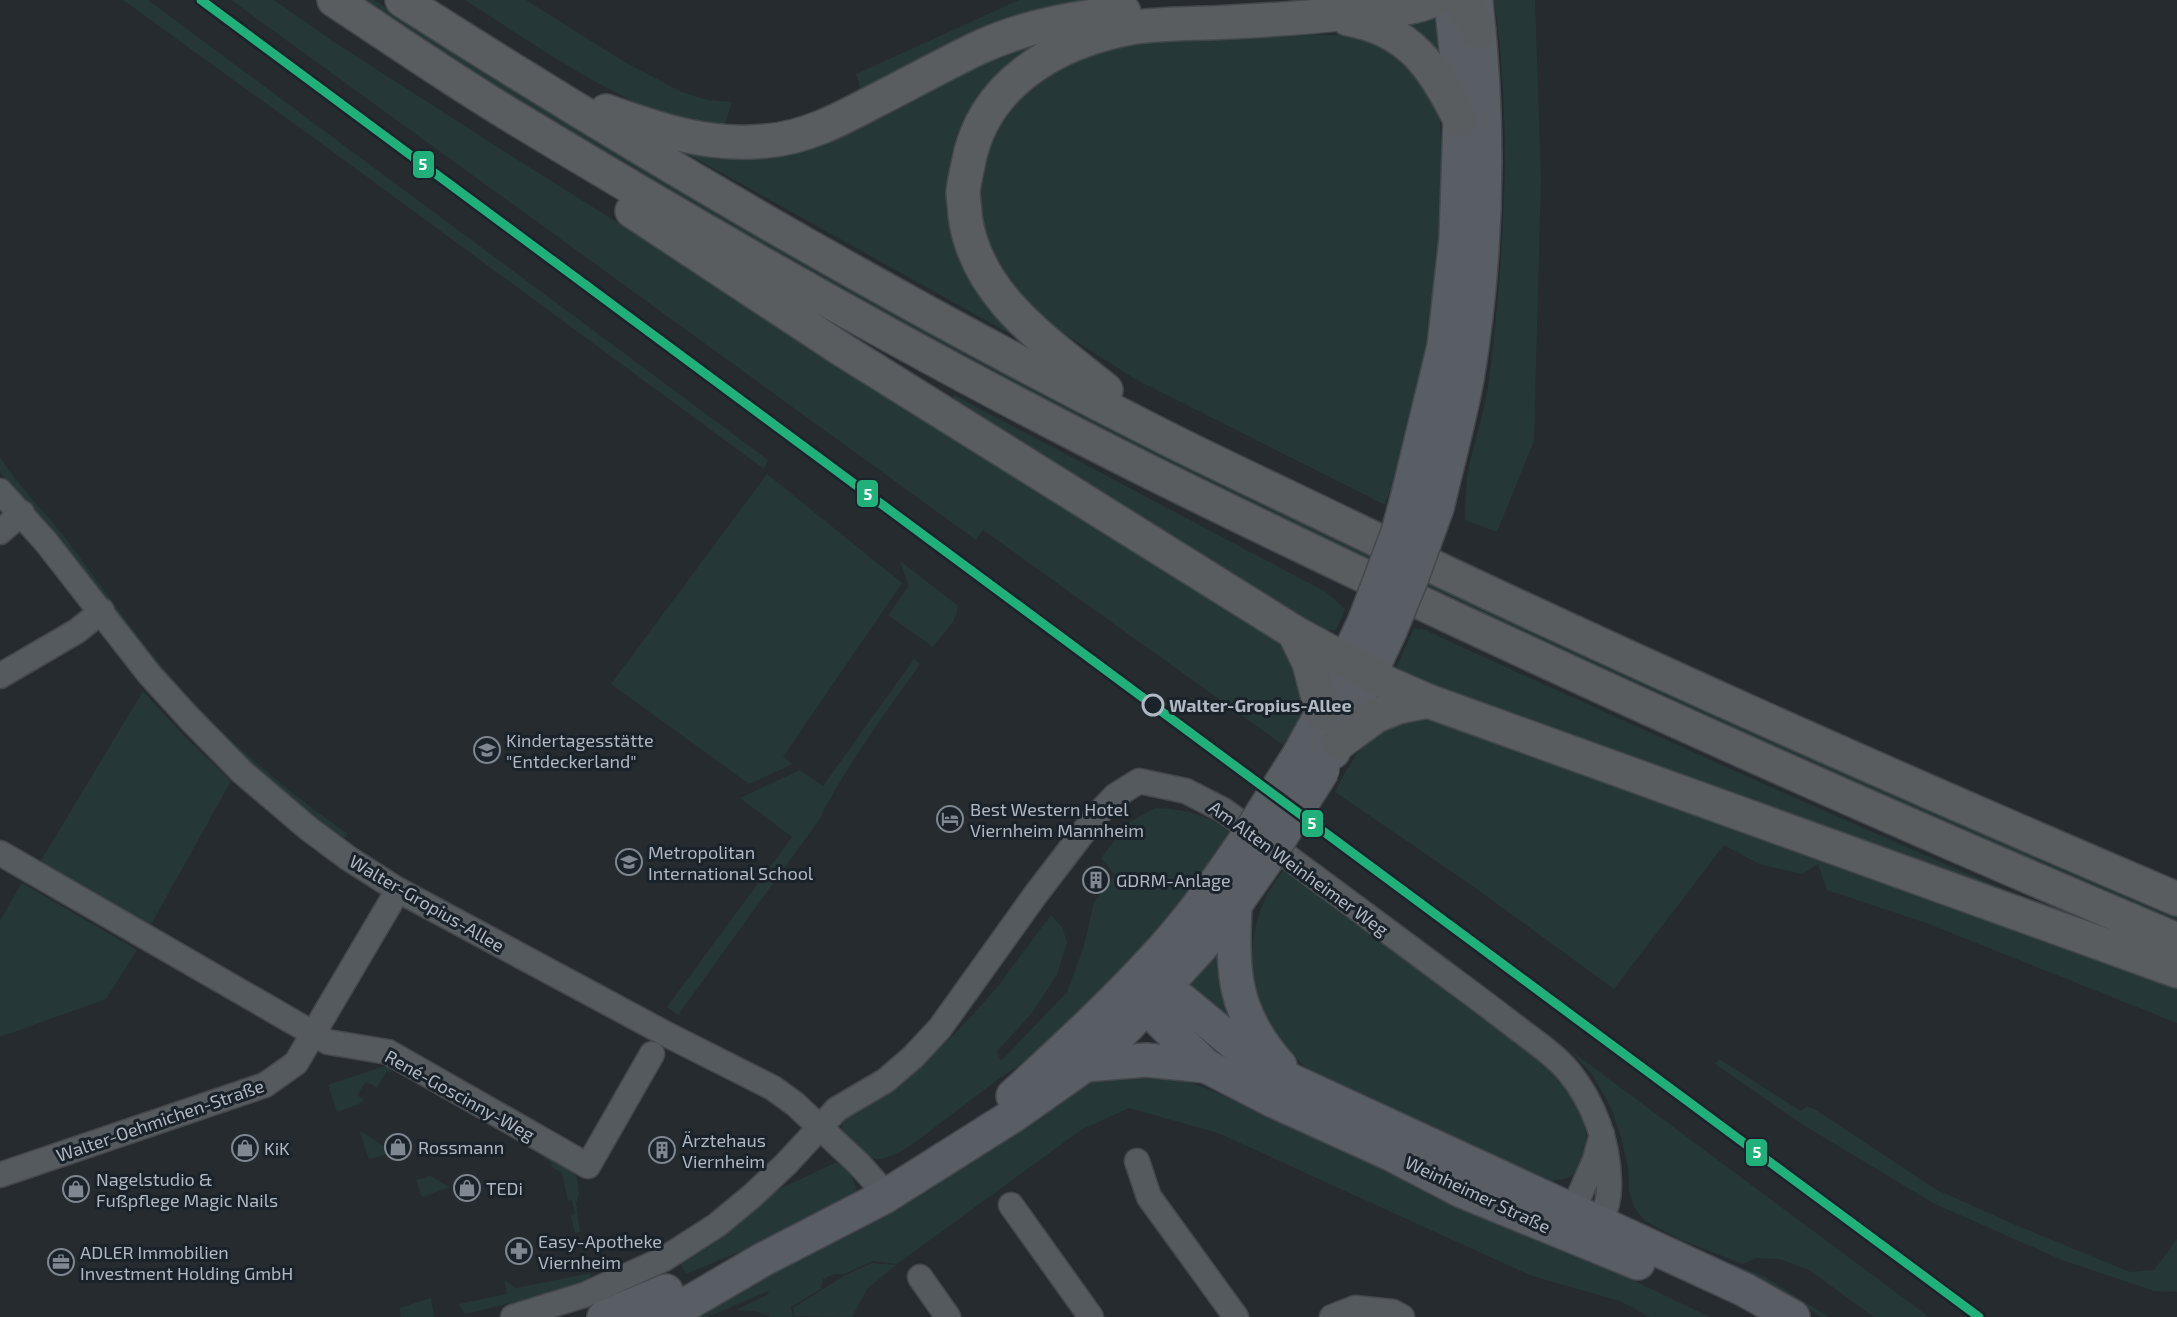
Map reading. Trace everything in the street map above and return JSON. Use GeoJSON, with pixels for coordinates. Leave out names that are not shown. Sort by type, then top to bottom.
{"type":"FeatureCollection","features":[{"type":"Feature","properties":{"kind":"highway"},"geometry":{"type":"LineString","coordinates":[[334,0],[513,117],[773,270],[950,367],[1151,472],[1504,643],[1736,749],[2177,940]]}},
{"type":"Feature","properties":{"kind":"highway"},"geometry":{"type":"LineString","coordinates":[[402,0],[526,80],[802,243],[1166,438],[1535,616],[1731,705],[2177,899]]}},
{"type":"Feature","properties":{"kind":"highway"},"geometry":{"type":"LineString","coordinates":[[526,80],[654,128],[714,142],[768,141],[824,127],[980,47],[1025,29],[1074,18],[1235,0]]}},
{"type":"Feature","properties":{"kind":"highway"},"geometry":{"type":"LineString","coordinates":[[1166,438],[1036,333],[1002,299],[981,270],[967,231],[963,194],[970,151],[984,117],[1005,90],[1034,65],[1081,40],[1132,28],[1329,15],[1416,6],[1433,0]]}},
{"type":"Feature","properties":{"kind":"highway"},"geometry":{"type":"LineString","coordinates":[[1461,0],[1477,15]]}},
{"type":"Feature","properties":{"kind":"highway"},"geometry":{"type":"LineString","coordinates":[[1329,15],[1381,27],[1407,43],[1435,73],[1460,120]]}},
{"type":"Feature","properties":{"kind":"highway"},"geometry":{"type":"LineString","coordinates":[[513,117],[569,166],[652,225],[841,349],[1294,632],[1359,668],[1428,701],[2177,971]]}},
{"type":"Feature","properties":{"kind":"highway"},"geometry":{"type":"LineString","coordinates":[[1294,632],[1309,663],[1322,714]]}},
{"type":"Feature","properties":{"kind":"highway"},"geometry":{"type":"LineString","coordinates":[[1321,755],[1376,716],[1398,707],[1428,701]]}},
{"type":"Feature","properties":{"kind":"main road"},"geometry":{"type":"LineString","coordinates":[[647,1317],[685,1305],[762,1260],[884,1197],[1014,1115],[1085,1065],[1149,991],[1192,914],[1254,854],[1321,755],[1377,626],[1412,580],[1444,346],[1456,238],[1460,120],[1451,0]]}},
{"type":"Feature","properties":{"kind":"main road"},"geometry":{"type":"LineString","coordinates":[[1422,502],[1466,381],[1480,281],[1486,192],[1484,110],[1477,15]]}},
{"type":"Feature","properties":{"kind":"main road"},"geometry":{"type":"LineString","coordinates":[[1321,755],[1322,714],[1359,668]]}},
{"type":"Feature","properties":{"kind":"main road"},"geometry":{"type":"LineString","coordinates":[[938,1162],[1030,1080],[1149,991],[1200,948],[1235,905],[1254,854]]}},
{"type":"Feature","properties":{"kind":"main road","name":"Weinheimer Straße"},"geometry":{"type":"LineString","coordinates":[[1235,905],[1233,956],[1238,992],[1244,1011],[1263,1046],[1298,1084]]}},
{"type":"Feature","properties":{"kind":"main road","name":"Weinheimer Straße"},"geometry":{"type":"LineString","coordinates":[[1149,991],[1174,1037],[1206,1066],[1274,1101],[1391,1154],[1462,1191],[1583,1224],[1635,1262],[1754,1317]]}},
{"type":"Feature","properties":{"kind":"main road","name":"Weinheimer Straße"},"geometry":{"type":"LineString","coordinates":[[1149,991],[1183,1001],[1260,1064],[1298,1084],[1583,1224],[1745,1290],[1793,1317]]}},
{"type":"Feature","properties":{"kind":"main road","name":"Weinheimer Straße"},"geometry":{"type":"LineString","coordinates":[[1085,1065],[1146,1060],[1206,1066]]}},
{"type":"Feature","properties":{"kind":"main road"},"geometry":{"type":"LineString","coordinates":[[604,1317],[689,1282],[762,1260]]}},
{"type":"Feature","properties":{"kind":"street","name":"Walter-Gropius-Allee"},"geometry":{"type":"LineString","coordinates":[[0,491],[22,513],[102,611],[149,674],[242,772],[332,847],[398,890],[627,1013],[773,1088],[795,1104],[859,1164],[876,1183],[884,1197]]}},
{"type":"Feature","properties":{"kind":"street"},"geometry":{"type":"LineString","coordinates":[[0,532],[22,513]]}},
{"type":"Feature","properties":{"kind":"street"},"geometry":{"type":"LineString","coordinates":[[0,676],[77,631],[102,611]]}},
{"type":"Feature","properties":{"kind":"street","name":"Am Alten Weinheimer Weg"},"geometry":{"type":"LineString","coordinates":[[819,1128],[837,1109],[885,1081],[913,1057],[940,1028],[1095,817],[1114,796],[1139,781],[1164,784],[1186,791],[1223,810],[1551,1054],[1578,1084],[1596,1117],[1602,1134],[1583,1224]]}},
{"type":"Feature","properties":{"kind":"street","name":"René-Goscinny-Weg"},"geometry":{"type":"LineString","coordinates":[[0,853],[328,1042],[388,1052],[588,1166],[652,1054]]}},
{"type":"Feature","properties":{"kind":"street","name":"Walter-Oehmichen-Straße"},"geometry":{"type":"LineString","coordinates":[[0,1175],[265,1085],[296,1062],[398,890]]}},
{"type":"Feature","properties":{"kind":"street"},"geometry":{"type":"LineString","coordinates":[[513,1317],[584,1295],[664,1259],[717,1225],[747,1201],[819,1128]]}},
{"type":"Feature","properties":{"kind":"street"},"geometry":{"type":"LineString","coordinates":[[1137,1161],[1149,1197],[1236,1317]]}},
{"type":"Feature","properties":{"kind":"street"},"geometry":{"type":"LineString","coordinates":[[1011,1205],[1091,1317]]}},
{"type":"Feature","properties":{"kind":"street"},"geometry":{"type":"LineString","coordinates":[[920,1277],[948,1317]]}},
{"type":"Feature","properties":{"kind":"street"},"geometry":{"type":"LineString","coordinates":[[1332,1317],[1355,1308],[1393,1312],[1402,1317]]}},
{"type":"Feature","properties":{"kind":"shaded area"},"geometry":{"type":"Polygon","coordinates":[[[123,0],[148,0],[768,460],[764,469],[340,157],[123,0]]]}},
{"type":"Feature","properties":{"kind":"shaded area"},"geometry":{"type":"Polygon","coordinates":[[[231,0],[274,0],[334,42],[521,162],[940,425],[954,395],[1326,592],[1345,609],[1336,630],[1272,635],[1288,653],[1303,695],[1300,719],[1283,745],[983,530],[976,540],[231,0]]]}},
{"type":"Feature","properties":{"kind":"shaded area"},"geometry":{"type":"Polygon","coordinates":[[[356,0],[374,0],[574,124],[810,262],[2177,915],[2177,923],[1679,708],[1155,459],[805,270],[568,132],[356,0]]]}},
{"type":"Feature","properties":{"kind":"shaded area"},"geometry":{"type":"Polygon","coordinates":[[[465,0],[526,0],[626,63],[682,92],[708,100],[732,102],[723,129],[665,115],[623,97],[554,57],[465,0]]]}},
{"type":"Feature","properties":{"kind":"shaded area"},"geometry":{"type":"Polygon","coordinates":[[[1019,0],[1107,0],[862,94],[856,74],[1019,0]]]}},
{"type":"Feature","properties":{"kind":"shaded area"},"geometry":{"type":"Polygon","coordinates":[[[1494,0],[1535,0],[1541,179],[1534,441],[1497,532],[1465,520],[1468,472],[1489,381],[1502,238],[1505,143],[1500,47],[1494,0]]]}},
{"type":"Feature","properties":{"kind":"shaded area"},"geometry":{"type":"Polygon","coordinates":[[[1435,14],[1446,66],[1388,20],[1435,14]]]}},
{"type":"Feature","properties":{"kind":"shaded area"},"geometry":{"type":"Polygon","coordinates":[[[1093,28],[1025,59],[954,214],[1041,351],[666,142],[713,153],[985,56],[1093,28]]]}},
{"type":"Feature","properties":{"kind":"shaded area"},"geometry":{"type":"Polygon","coordinates":[[[1346,35],[1376,43],[1403,59],[1435,100],[1440,121],[1442,170],[1440,242],[1432,318],[1416,417],[1385,505],[1135,379],[1046,322],[1013,293],[988,256],[978,219],[980,173],[989,132],[1014,97],[1052,68],[1127,44],[1346,35]]]}},
{"type":"Feature","properties":{"kind":"shaded area"},"geometry":{"type":"Polygon","coordinates":[[[0,457],[15,479],[66,539],[152,654],[185,693],[206,716],[274,778],[348,834],[344,839],[288,800],[252,768],[162,673],[47,525],[0,473],[0,457]]]}},
{"type":"Feature","properties":{"kind":"shaded area"},"geometry":{"type":"Polygon","coordinates":[[[767,474],[902,583],[783,757],[793,764],[749,784],[611,684],[767,474]]]}},
{"type":"Feature","properties":{"kind":"shaded area"},"geometry":{"type":"Polygon","coordinates":[[[900,561],[957,605],[953,622],[933,647],[888,615],[909,586],[900,561]]]}},
{"type":"Feature","properties":{"kind":"shaded area"},"geometry":{"type":"Polygon","coordinates":[[[1414,628],[1420,630],[1421,628],[1773,788],[2127,942],[1397,673],[1396,668],[1414,628]]]}},
{"type":"Feature","properties":{"kind":"shaded area"},"geometry":{"type":"Polygon","coordinates":[[[914,659],[920,664],[854,759],[819,820],[678,1015],[667,1007],[792,837],[740,798],[800,770],[823,786],[914,659]]]}},
{"type":"Feature","properties":{"kind":"shaded area"},"geometry":{"type":"Polygon","coordinates":[[[143,691],[187,739],[231,781],[149,928],[39,864],[143,691]]]}},
{"type":"Feature","properties":{"kind":"shaded area"},"geometry":{"type":"Polygon","coordinates":[[[1426,713],[2177,985],[2177,1023],[1926,923],[1827,890],[1818,864],[1802,874],[1759,864],[1724,845],[1614,989],[1467,882],[1335,792],[1356,756],[1369,740],[1387,728],[1426,713]]]}},
{"type":"Feature","properties":{"kind":"shaded area"},"geometry":{"type":"Polygon","coordinates":[[[1155,808],[1196,814],[1232,832],[1198,884],[1116,984],[1055,1042],[1001,1077],[913,1144],[890,1157],[881,1159],[873,1159],[858,1151],[840,1133],[844,1120],[893,1087],[953,1036],[994,991],[1051,915],[1062,927],[1067,942],[1057,975],[1032,1013],[997,1051],[1001,1061],[1067,992],[1084,946],[1094,902],[1115,875],[1101,858],[1127,824],[1155,808]]]}},
{"type":"Feature","properties":{"kind":"shaded area"},"geometry":{"type":"Polygon","coordinates":[[[1285,868],[1530,1050],[1540,1060],[1572,1099],[1585,1127],[1587,1142],[1584,1157],[1573,1174],[1548,1182],[1320,1082],[1292,1054],[1268,1023],[1261,1008],[1253,976],[1252,959],[1260,910],[1285,868]]]}},
{"type":"Feature","properties":{"kind":"shaded area"},"geometry":{"type":"Polygon","coordinates":[[[22,883],[137,950],[106,999],[0,1037],[0,920],[22,883]]]}},
{"type":"Feature","properties":{"kind":"shaded area"},"geometry":{"type":"Polygon","coordinates":[[[1225,939],[1241,1028],[1182,989],[1225,939]]]}},
{"type":"Feature","properties":{"kind":"shaded area"},"geometry":{"type":"Polygon","coordinates":[[[1570,1050],[1929,1317],[1874,1317],[1809,1270],[1779,1259],[1756,1258],[1743,1264],[1681,1240],[1645,1221],[1634,1207],[1629,1191],[1628,1167],[1611,1108],[1592,1074],[1570,1050]]]}},
{"type":"Feature","properties":{"kind":"shaded area"},"geometry":{"type":"Polygon","coordinates":[[[1719,1059],[1801,1111],[1807,1106],[1816,1110],[1935,1189],[2130,1272],[2154,1270],[2177,1239],[2177,1292],[2154,1291],[2062,1260],[1933,1203],[1805,1126],[1715,1064],[1719,1059]]]}},
{"type":"Feature","properties":{"kind":"shaded area"},"geometry":{"type":"Polygon","coordinates":[[[388,1065],[402,1073],[401,1075],[392,1070],[390,1073],[387,1071],[377,1087],[366,1082],[357,1095],[364,1100],[337,1112],[328,1085],[388,1065]]]}},
{"type":"Feature","properties":{"kind":"shaded area"},"geometry":{"type":"Polygon","coordinates":[[[1124,1071],[1186,1081],[1208,1089],[1563,1247],[1710,1317],[1650,1317],[1620,1301],[1532,1276],[1218,1133],[1129,1108],[1081,1130],[897,1264],[873,1261],[844,1274],[834,1274],[823,1279],[821,1289],[791,1307],[793,1317],[771,1317],[755,1311],[736,1310],[769,1294],[768,1291],[708,1317],[701,1317],[696,1308],[762,1279],[879,1219],[1040,1111],[1096,1078],[1124,1071]]]}},
{"type":"Feature","properties":{"kind":"shaded area"},"geometry":{"type":"Polygon","coordinates":[[[359,1130],[390,1150],[384,1155],[369,1159],[359,1130]]]}},
{"type":"Feature","properties":{"kind":"shaded area"},"geometry":{"type":"Polygon","coordinates":[[[545,1156],[574,1173],[578,1181],[579,1194],[576,1204],[580,1232],[575,1233],[571,1216],[575,1214],[572,1200],[568,1201],[562,1173],[551,1167],[552,1163],[544,1158],[545,1156]]]}},
{"type":"Feature","properties":{"kind":"shaded area"},"geometry":{"type":"Polygon","coordinates":[[[837,1162],[850,1173],[857,1190],[855,1194],[744,1250],[686,1274],[679,1261],[771,1193],[837,1162]]]}},
{"type":"Feature","properties":{"kind":"shaded area"},"geometry":{"type":"Polygon","coordinates":[[[430,1176],[450,1187],[422,1197],[416,1180],[430,1176]]]}},
{"type":"Feature","properties":{"kind":"shaded area"},"geometry":{"type":"Polygon","coordinates":[[[1683,1244],[1765,1277],[1829,1317],[1822,1317],[1764,1282],[1683,1244]]]}},
{"type":"Feature","properties":{"kind":"shaded area"},"geometry":{"type":"Polygon","coordinates":[[[872,1263],[896,1265],[868,1288],[852,1317],[794,1316],[793,1308],[844,1276],[872,1263]]]}},
{"type":"Feature","properties":{"kind":"shaded area"},"geometry":{"type":"Polygon","coordinates":[[[591,1273],[590,1278],[552,1293],[469,1313],[464,1313],[459,1304],[507,1294],[504,1280],[516,1288],[591,1273]]]}},
{"type":"Feature","properties":{"kind":"shaded area"},"geometry":{"type":"Polygon","coordinates":[[[431,1298],[434,1317],[401,1317],[399,1308],[431,1298]]]}},
{"type":"Feature","properties":{"kind":"transit line","name":"5"},"geometry":{"type":"LineString","coordinates":[[201,0],[1979,1317]]}},
{"type":"Feature","properties":{"kind":"place","name":"Walter-Gropius-Allee"},"geometry":{"type":"Point","coordinates":[1153,705]}},
{"type":"Feature","properties":{"kind":"place","name":"Kindertagesstätte \"Entdeckerland\""},"geometry":{"type":"Point","coordinates":[487,750]}},
{"type":"Feature","properties":{"kind":"place","name":"Best Western Hotel Viernheim Mannheim"},"geometry":{"type":"Point","coordinates":[950,819]}},
{"type":"Feature","properties":{"kind":"place","name":"Metropolitan International School"},"geometry":{"type":"Point","coordinates":[629,862]}},
{"type":"Feature","properties":{"kind":"place","name":"GDRM-Anlage"},"geometry":{"type":"Point","coordinates":[1096,880]}},
{"type":"Feature","properties":{"kind":"place","name":"Rossmann"},"geometry":{"type":"Point","coordinates":[398,1147]}},
{"type":"Feature","properties":{"kind":"place","name":"KiK"},"geometry":{"type":"Point","coordinates":[245,1148]}},
{"type":"Feature","properties":{"kind":"place","name":"Ärztehaus Viernheim"},"geometry":{"type":"Point","coordinates":[662,1150]}},
{"type":"Feature","properties":{"kind":"place","name":"TEDi"},"geometry":{"type":"Point","coordinates":[467,1188]}},
{"type":"Feature","properties":{"kind":"place","name":"Nagelstudio & Fußpflege Magic Nails"},"geometry":{"type":"Point","coordinates":[76,1189]}},
{"type":"Feature","properties":{"kind":"place","name":"Easy-Apotheke Viernheim"},"geometry":{"type":"Point","coordinates":[519,1251]}},
{"type":"Feature","properties":{"kind":"place","name":"ADLER Immobilien Investment Holding GmbH"},"geometry":{"type":"Point","coordinates":[61,1262]}}]}
